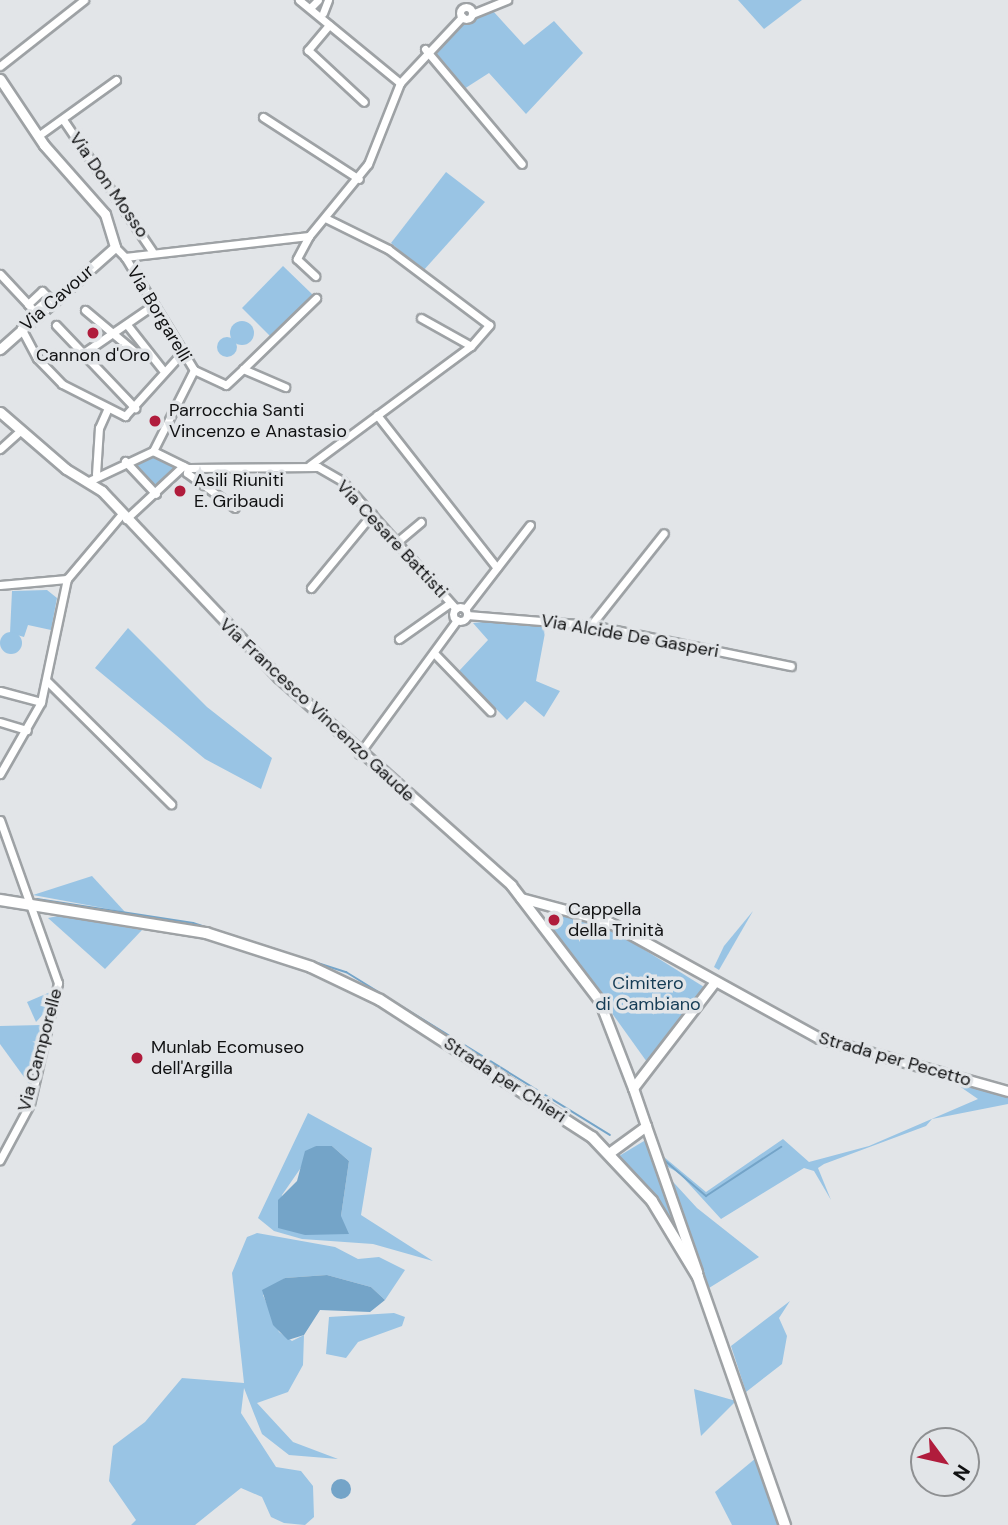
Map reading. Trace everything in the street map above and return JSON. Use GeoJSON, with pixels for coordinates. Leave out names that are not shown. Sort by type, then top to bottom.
{"type":"FeatureCollection","features":[{"type":"Feature","properties":{"kind":"main road","name":"Strada per Chieri"},"geometry":{"type":"LineString","coordinates":[[0,900],[206,933],[311,967],[380,1000],[562,1115],[609,1153],[652,1201],[698,1277],[785,1525]]}},
{"type":"Feature","properties":{"kind":"street"},"geometry":{"type":"LineString","coordinates":[[0,66],[84,0]]}},
{"type":"Feature","properties":{"kind":"street"},"geometry":{"type":"LineString","coordinates":[[299,0],[400,83]]}},
{"type":"Feature","properties":{"kind":"street"},"geometry":{"type":"LineString","coordinates":[[310,8],[318,0]]}},
{"type":"Feature","properties":{"kind":"street"},"geometry":{"type":"LineString","coordinates":[[323,13],[328,0]]}},
{"type":"Feature","properties":{"kind":"street"},"geometry":{"type":"LineString","coordinates":[[315,276],[297,259],[309,236],[327,219],[359,179],[400,83],[425,49],[470,7],[508,0]]}},
{"type":"Feature","properties":{"kind":"street"},"geometry":{"type":"LineString","coordinates":[[310,8],[323,13],[330,25]]}},
{"type":"Feature","properties":{"kind":"street"},"geometry":{"type":"LineString","coordinates":[[330,25],[308,50],[364,102]]}},
{"type":"Feature","properties":{"kind":"street"},"geometry":{"type":"LineString","coordinates":[[425,49],[522,164]]}},
{"type":"Feature","properties":{"kind":"street"},"geometry":{"type":"LineString","coordinates":[[0,79],[38,136],[105,214],[115,247]]}},
{"type":"Feature","properties":{"kind":"street"},"geometry":{"type":"LineString","coordinates":[[38,136],[64,121],[116,80]]}},
{"type":"Feature","properties":{"kind":"street"},"geometry":{"type":"LineString","coordinates":[[263,117],[359,179]]}},
{"type":"Feature","properties":{"kind":"street","name":"Via Don Mosso"},"geometry":{"type":"LineString","coordinates":[[64,121],[152,251]]}},
{"type":"Feature","properties":{"kind":"street"},"geometry":{"type":"LineString","coordinates":[[310,465],[471,346],[488,321],[388,249],[327,219]]}},
{"type":"Feature","properties":{"kind":"street"},"geometry":{"type":"LineString","coordinates":[[125,257],[152,251],[309,236]]}},
{"type":"Feature","properties":{"kind":"street","name":"Via Borgarelli"},"geometry":{"type":"LineString","coordinates":[[115,247],[125,257],[181,354],[194,370]]}},
{"type":"Feature","properties":{"kind":"street","name":"Via Cavour"},"geometry":{"type":"LineString","coordinates":[[0,349],[50,299],[115,247]]}},
{"type":"Feature","properties":{"kind":"street"},"geometry":{"type":"LineString","coordinates":[[0,274],[35,313]]}},
{"type":"Feature","properties":{"kind":"street"},"geometry":{"type":"LineString","coordinates":[[28,304],[42,291],[50,299]]}},
{"type":"Feature","properties":{"kind":"street"},"geometry":{"type":"LineString","coordinates":[[87,482],[96,474],[153,451],[194,370],[226,385],[316,298]]}},
{"type":"Feature","properties":{"kind":"street"},"geometry":{"type":"LineString","coordinates":[[85,352],[104,334],[118,335],[152,306]]}},
{"type":"Feature","properties":{"kind":"street"},"geometry":{"type":"LineString","coordinates":[[85,310],[135,352]]}},
{"type":"Feature","properties":{"kind":"street"},"geometry":{"type":"LineString","coordinates":[[421,318],[471,346]]}},
{"type":"Feature","properties":{"kind":"street"},"geometry":{"type":"LineString","coordinates":[[56,325],[85,352],[135,408]]}},
{"type":"Feature","properties":{"kind":"street"},"geometry":{"type":"LineString","coordinates":[[128,326],[162,369]]}},
{"type":"Feature","properties":{"kind":"street"},"geometry":{"type":"LineString","coordinates":[[21,328],[46,371],[107,410],[125,416],[135,408],[162,369],[181,354]]}},
{"type":"Feature","properties":{"kind":"street"},"geometry":{"type":"LineString","coordinates":[[243,369],[285,387]]}},
{"type":"Feature","properties":{"kind":"street"},"geometry":{"type":"LineString","coordinates":[[96,474],[99,428],[107,410]]}},
{"type":"Feature","properties":{"kind":"street","name":"Via Francesco Vincenzo Gaude"},"geometry":{"type":"LineString","coordinates":[[0,412],[20,431],[87,482],[124,516],[359,754],[521,898],[599,1000],[633,1088],[698,1277]]}},
{"type":"Feature","properties":{"kind":"street"},"geometry":{"type":"LineString","coordinates":[[377,415],[497,568]]}},
{"type":"Feature","properties":{"kind":"street"},"geometry":{"type":"LineString","coordinates":[[0,449],[20,431]]}},
{"type":"Feature","properties":{"kind":"street","name":"Via Cesare Battisti"},"geometry":{"type":"LineString","coordinates":[[153,451],[186,467],[310,465],[342,481],[453,606]]}},
{"type":"Feature","properties":{"kind":"street"},"geometry":{"type":"LineString","coordinates":[[125,461],[156,494]]}},
{"type":"Feature","properties":{"kind":"street"},"geometry":{"type":"LineString","coordinates":[[0,774],[41,702],[67,579],[124,516],[156,494],[186,467]]}},
{"type":"Feature","properties":{"kind":"street"},"geometry":{"type":"LineString","coordinates":[[186,467],[187,473],[235,508]]}},
{"type":"Feature","properties":{"kind":"street"},"geometry":{"type":"LineString","coordinates":[[311,588],[372,514]]}},
{"type":"Feature","properties":{"kind":"street"},"geometry":{"type":"LineString","coordinates":[[397,542],[421,522]]}},
{"type":"Feature","properties":{"kind":"street"},"geometry":{"type":"LineString","coordinates":[[359,754],[530,525]]}},
{"type":"Feature","properties":{"kind":"street"},"geometry":{"type":"LineString","coordinates":[[591,625],[664,533]]}},
{"type":"Feature","properties":{"kind":"street"},"geometry":{"type":"LineString","coordinates":[[0,585],[67,579]]}},
{"type":"Feature","properties":{"kind":"street"},"geometry":{"type":"LineString","coordinates":[[400,639],[453,606],[457,620]]}},
{"type":"Feature","properties":{"kind":"street","name":"Via Alcide De Gasperi"},"geometry":{"type":"LineString","coordinates":[[453,606],[466,612],[591,625],[791,666]]}},
{"type":"Feature","properties":{"kind":"street"},"geometry":{"type":"LineString","coordinates":[[434,653],[490,711]]}},
{"type":"Feature","properties":{"kind":"street"},"geometry":{"type":"LineString","coordinates":[[47,681],[171,803]]}},
{"type":"Feature","properties":{"kind":"street"},"geometry":{"type":"LineString","coordinates":[[0,691],[41,702]]}},
{"type":"Feature","properties":{"kind":"street"},"geometry":{"type":"LineString","coordinates":[[0,722],[27,730]]}},
{"type":"Feature","properties":{"kind":"street","name":"Via Camporelle"},"geometry":{"type":"LineString","coordinates":[[0,820],[33,905],[58,983],[30,1104],[0,1160]]}},
{"type":"Feature","properties":{"kind":"street","name":"Strada per Pecetto"},"geometry":{"type":"LineString","coordinates":[[521,898],[607,921],[714,983],[819,1038],[1008,1091]]}},
{"type":"Feature","properties":{"kind":"street"},"geometry":{"type":"LineString","coordinates":[[633,1088],[714,983]]}},
{"type":"Feature","properties":{"kind":"street"},"geometry":{"type":"LineString","coordinates":[[609,1153],[646,1126]]}},
{"type":"Feature","properties":{"kind":"green space"},"geometry":{"type":"Polygon","coordinates":[[[738,0],[802,0],[764,29],[738,0]]]}},
{"type":"Feature","properties":{"kind":"green space"},"geometry":{"type":"Polygon","coordinates":[[[493,11],[524,45],[554,21],[583,53],[526,114],[489,73],[464,89],[430,50],[456,28],[493,11]]]}},
{"type":"Feature","properties":{"kind":"green space"},"geometry":{"type":"Polygon","coordinates":[[[446,172],[485,202],[423,271],[391,243],[446,172]]]}},
{"type":"Feature","properties":{"kind":"green space"},"geometry":{"type":"Polygon","coordinates":[[[283,266],[313,295],[271,337],[242,308],[283,266]]]}},
{"type":"Feature","properties":{"kind":"green space"},"geometry":{"type":"Polygon","coordinates":[[[242,321],[250,325],[254,333],[250,341],[242,345],[234,341],[230,333],[234,325],[242,321]]]}},
{"type":"Feature","properties":{"kind":"green space"},"geometry":{"type":"Polygon","coordinates":[[[223,337],[231,337],[237,347],[231,357],[223,357],[217,351],[217,343],[223,337]]]}},
{"type":"Feature","properties":{"kind":"green space"},"geometry":{"type":"Polygon","coordinates":[[[153,453],[180,468],[156,493],[127,462],[153,453]]]}},
{"type":"Feature","properties":{"kind":"green space"},"geometry":{"type":"Polygon","coordinates":[[[47,590],[57,598],[51,630],[28,625],[24,637],[10,633],[12,591],[47,590]]]}},
{"type":"Feature","properties":{"kind":"green space"},"geometry":{"type":"Polygon","coordinates":[[[502,620],[547,622],[536,681],[560,691],[544,717],[525,701],[507,720],[459,671],[488,640],[473,623],[502,620]]]}},
{"type":"Feature","properties":{"kind":"green space"},"geometry":{"type":"Polygon","coordinates":[[[128,628],[207,707],[272,758],[261,789],[205,759],[95,668],[128,628]]]}},
{"type":"Feature","properties":{"kind":"green space"},"geometry":{"type":"Polygon","coordinates":[[[11,632],[19,635],[22,643],[19,651],[11,654],[3,651],[0,643],[3,635],[11,632]]]}},
{"type":"Feature","properties":{"kind":"green space"},"geometry":{"type":"Polygon","coordinates":[[[92,876],[125,912],[33,895],[92,876]]]}},
{"type":"Feature","properties":{"kind":"green space","name":"Cimitero di Cambiano"},"geometry":{"type":"Polygon","coordinates":[[[556,909],[600,922],[704,987],[647,1062],[545,920],[556,909]]]}},
{"type":"Feature","properties":{"kind":"green space"},"geometry":{"type":"Polygon","coordinates":[[[753,911],[719,970],[714,967],[724,946],[753,911]]]}},
{"type":"Feature","properties":{"kind":"green space"},"geometry":{"type":"Polygon","coordinates":[[[58,916],[142,930],[105,969],[48,918],[58,916]]]}},
{"type":"Feature","properties":{"kind":"green space"},"geometry":{"type":"Polygon","coordinates":[[[55,990],[49,1008],[36,1022],[27,1002],[55,990]]]}},
{"type":"Feature","properties":{"kind":"green space"},"geometry":{"type":"Polygon","coordinates":[[[41,1025],[37,1068],[32,1088],[0,1044],[0,1026],[41,1025]]]}},
{"type":"Feature","properties":{"kind":"green space"},"geometry":{"type":"Polygon","coordinates":[[[949,1079],[1008,1094],[1008,1104],[932,1119],[926,1126],[824,1164],[818,1168],[831,1200],[814,1171],[804,1168],[721,1219],[679,1173],[661,1163],[658,1152],[706,1192],[783,1139],[809,1162],[869,1146],[978,1099],[949,1079]]]}},
{"type":"Feature","properties":{"kind":"green space"},"geometry":{"type":"Polygon","coordinates":[[[308,1113],[372,1148],[361,1215],[433,1261],[373,1244],[302,1239],[274,1231],[258,1218],[308,1113]],[[316,1146],[282,1195],[278,1228],[341,1216],[349,1161],[332,1146],[316,1146]]]}},
{"type":"Feature","properties":{"kind":"green space"},"geometry":{"type":"Polygon","coordinates":[[[644,1141],[650,1143],[675,1226],[619,1156],[644,1141]]]}},
{"type":"Feature","properties":{"kind":"green space"},"geometry":{"type":"Polygon","coordinates":[[[664,1172],[697,1208],[759,1257],[709,1288],[664,1172]]]}},
{"type":"Feature","properties":{"kind":"green space"},"geometry":{"type":"Polygon","coordinates":[[[257,1233],[335,1247],[358,1259],[379,1257],[405,1270],[385,1300],[371,1287],[327,1275],[285,1278],[263,1295],[279,1332],[292,1341],[304,1335],[303,1365],[288,1392],[257,1403],[293,1442],[338,1459],[289,1455],[262,1434],[244,1388],[241,1413],[276,1467],[301,1471],[313,1486],[314,1517],[305,1525],[284,1523],[271,1517],[262,1497],[241,1488],[195,1525],[131,1525],[136,1520],[109,1481],[113,1446],[145,1422],[182,1378],[244,1383],[232,1273],[247,1237],[257,1233]]]}},
{"type":"Feature","properties":{"kind":"green space"},"geometry":{"type":"Polygon","coordinates":[[[790,1301],[779,1318],[787,1336],[782,1364],[746,1392],[731,1346],[790,1301]]]}},
{"type":"Feature","properties":{"kind":"green space"},"geometry":{"type":"Polygon","coordinates":[[[394,1313],[405,1317],[402,1326],[358,1342],[346,1358],[326,1354],[329,1317],[394,1313]]]}},
{"type":"Feature","properties":{"kind":"green space"},"geometry":{"type":"Polygon","coordinates":[[[694,1389],[736,1401],[701,1436],[697,1409],[694,1389]]]}},
{"type":"Feature","properties":{"kind":"green space"},"geometry":{"type":"Polygon","coordinates":[[[756,1458],[779,1525],[732,1525],[715,1492],[756,1458]]]}},
{"type":"Feature","properties":{"kind":"shaded area"},"geometry":{"type":"Polygon","coordinates":[[[316,1146],[332,1146],[349,1161],[341,1216],[349,1234],[305,1235],[278,1228],[278,1200],[297,1181],[305,1151],[316,1146]]]}},
{"type":"Feature","properties":{"kind":"shaded area"},"geometry":{"type":"Polygon","coordinates":[[[327,1275],[371,1287],[385,1300],[370,1312],[320,1310],[304,1335],[288,1340],[273,1325],[262,1290],[285,1278],[327,1275]]]}},
{"type":"Feature","properties":{"kind":"shaded area"},"geometry":{"type":"Polygon","coordinates":[[[341,1479],[348,1482],[351,1489],[348,1496],[341,1499],[334,1496],[331,1489],[334,1482],[341,1479]]]}},
{"type":"Feature","properties":{"kind":"waterway"},"geometry":{"type":"LineString","coordinates":[[0,894],[24,898]]}},
{"type":"Feature","properties":{"kind":"waterway"},"geometry":{"type":"LineString","coordinates":[[37,899],[193,923],[346,972],[610,1135]]}},
{"type":"Feature","properties":{"kind":"waterway"},"geometry":{"type":"LineString","coordinates":[[663,1159],[706,1196],[781,1147]]}},
{"type":"Feature","properties":{"kind":"place","name":"Cannon d'Oro"},"geometry":{"type":"Point","coordinates":[93,333]}},
{"type":"Feature","properties":{"kind":"place","name":"Parrocchia Santi Vincenzo e Anastasio"},"geometry":{"type":"Point","coordinates":[155,421]}},
{"type":"Feature","properties":{"kind":"place","name":"Asili Riuniti E. Gribaudi"},"geometry":{"type":"Point","coordinates":[180,491]}},
{"type":"Feature","properties":{"kind":"place","name":"Cappella della Trinità"},"geometry":{"type":"Point","coordinates":[554,920]}},
{"type":"Feature","properties":{"kind":"place","name":"Munlab Ecomuseo dell'Argilla"},"geometry":{"type":"Point","coordinates":[137,1058]}}]}
